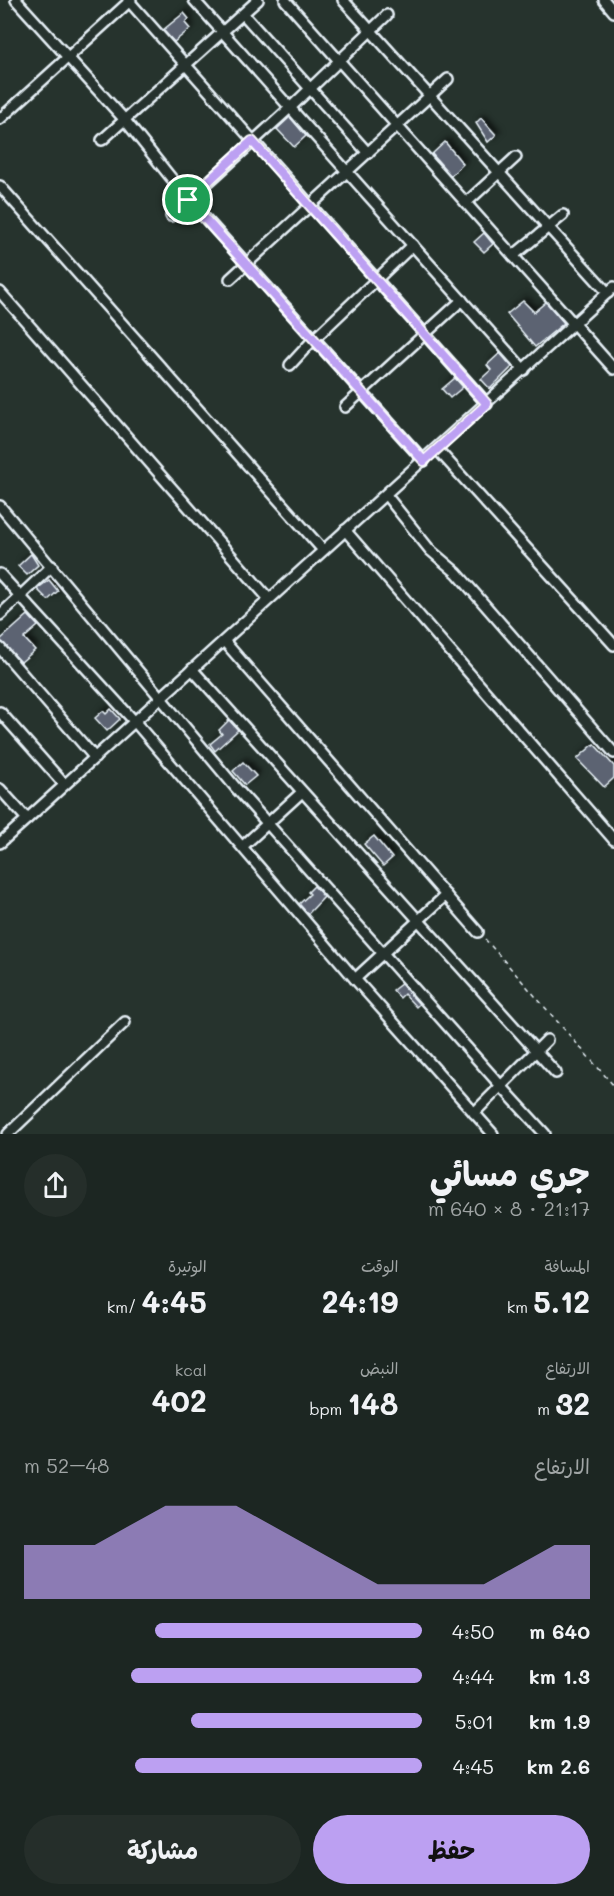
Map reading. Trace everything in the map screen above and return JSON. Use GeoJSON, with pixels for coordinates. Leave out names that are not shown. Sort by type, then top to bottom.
{"type":"FeatureCollection","features":[{"type":"Feature","properties":{"kind":"street"},"geometry":{"type":"LineString","coordinates":[[16,0],[124,119],[188,200],[424,461]]}},
{"type":"Feature","properties":{"kind":"street"},"geometry":{"type":"LineString","coordinates":[[0,119],[129,0],[308,205],[487,404]]}},
{"type":"Feature","properties":{"kind":"street"},"geometry":{"type":"LineString","coordinates":[[194,0],[524,370]]}},
{"type":"Feature","properties":{"kind":"street"},"geometry":{"type":"LineString","coordinates":[[102,140],[258,0]]}},
{"type":"Feature","properties":{"kind":"street"},"geometry":{"type":"LineString","coordinates":[[285,0],[614,369]]}},
{"type":"Feature","properties":{"kind":"street"},"geometry":{"type":"LineString","coordinates":[[0,843],[224,641],[322,549],[424,461],[611,290],[549,227],[343,0]]}},
{"type":"Feature","properties":{"kind":"street"},"geometry":{"type":"LineString","coordinates":[[604,0],[614,12]]}},
{"type":"Feature","properties":{"kind":"street"},"geometry":{"type":"LineString","coordinates":[[243,14],[368,153]]}},
{"type":"Feature","properties":{"kind":"street"},"geometry":{"type":"LineString","coordinates":[[171,216],[340,62],[387,15]]}},
{"type":"Feature","properties":{"kind":"street"},"geometry":{"type":"LineString","coordinates":[[230,279],[448,79]]}},
{"type":"Feature","properties":{"kind":"street"},"geometry":{"type":"LineString","coordinates":[[466,203],[516,157]]}},
{"type":"Feature","properties":{"kind":"street"},"geometry":{"type":"LineString","coordinates":[[0,186],[322,549]]}},
{"type":"Feature","properties":{"kind":"street"},"geometry":{"type":"LineString","coordinates":[[513,256],[563,215]]}},
{"type":"Feature","properties":{"kind":"street"},"geometry":{"type":"LineString","coordinates":[[290,365],[313,340],[413,245]]}},
{"type":"Feature","properties":{"kind":"street"},"geometry":{"type":"LineString","coordinates":[[0,292],[269,599]]}},
{"type":"Feature","properties":{"kind":"street"},"geometry":{"type":"LineString","coordinates":[[345,406],[462,300]]}},
{"type":"Feature","properties":{"kind":"street"},"geometry":{"type":"LineString","coordinates":[[437,449],[614,645]]}},
{"type":"Feature","properties":{"kind":"street"},"geometry":{"type":"LineString","coordinates":[[386,495],[430,550],[457,573],[614,753]]}},
{"type":"Feature","properties":{"kind":"street"},"geometry":{"type":"LineString","coordinates":[[0,506],[160,699],[545,1134]]}},
{"type":"Feature","properties":{"kind":"street"},"geometry":{"type":"LineString","coordinates":[[345,530],[614,840]]}},
{"type":"Feature","properties":{"kind":"street"},"geometry":{"type":"LineString","coordinates":[[0,615],[52,566]]}},
{"type":"Feature","properties":{"kind":"street"},"geometry":{"type":"LineString","coordinates":[[0,574],[135,722],[355,978],[493,1134]]}},
{"type":"Feature","properties":{"kind":"street"},"geometry":{"type":"LineString","coordinates":[[224,641],[478,932]]}},
{"type":"Feature","properties":{"kind":"street"},"geometry":{"type":"LineString","coordinates":[[0,648],[94,758]]}},
{"type":"Feature","properties":{"kind":"street"},"geometry":{"type":"LineString","coordinates":[[192,669],[556,1073]]}},
{"type":"Feature","properties":{"kind":"street"},"geometry":{"type":"LineString","coordinates":[[0,712],[64,784]]}},
{"type":"Feature","properties":{"kind":"street"},"geometry":{"type":"LineString","coordinates":[[0,789],[27,819]]}},
{"type":"Feature","properties":{"kind":"street"},"geometry":{"type":"LineString","coordinates":[[243,846],[302,792]]}},
{"type":"Feature","properties":{"kind":"street"},"geometry":{"type":"LineString","coordinates":[[355,978],[446,895]]}},
{"type":"Feature","properties":{"kind":"street"},"geometry":{"type":"LineString","coordinates":[[8,1134],[125,1022]]}},
{"type":"Feature","properties":{"kind":"street"},"geometry":{"type":"LineString","coordinates":[[474,1113],[548,1040]]}},
{"type":"Feature","properties":{"kind":"path"},"geometry":{"type":"LineString","coordinates":[[478,932],[614,1086]]}},
{"type":"Feature","properties":{"kind":"building"},"geometry":{"type":"Polygon","coordinates":[[[184,13],[189,19],[185,23],[190,29],[174,42],[163,30],[184,13]]]}},
{"type":"Feature","properties":{"kind":"building"},"geometry":{"type":"Polygon","coordinates":[[[290,117],[306,136],[294,147],[277,129],[290,117]]]}},
{"type":"Feature","properties":{"kind":"building"},"geometry":{"type":"Polygon","coordinates":[[[481,118],[496,135],[488,142],[476,123],[481,118]]]}},
{"type":"Feature","properties":{"kind":"building"},"geometry":{"type":"Polygon","coordinates":[[[445,142],[463,164],[451,176],[432,154],[445,142]]]}},
{"type":"Feature","properties":{"kind":"building"},"geometry":{"type":"Polygon","coordinates":[[[484,233],[493,244],[484,252],[474,242],[484,233]]]}},
{"type":"Feature","properties":{"kind":"building"},"geometry":{"type":"Polygon","coordinates":[[[523,301],[534,312],[546,302],[564,323],[535,347],[507,314],[523,301]]]}},
{"type":"Feature","properties":{"kind":"building"},"geometry":{"type":"Polygon","coordinates":[[[500,353],[512,367],[490,389],[481,379],[491,370],[487,365],[500,353]]]}},
{"type":"Feature","properties":{"kind":"building"},"geometry":{"type":"Polygon","coordinates":[[[455,378],[463,387],[450,398],[442,389],[455,378]]]}},
{"type":"Feature","properties":{"kind":"building"},"geometry":{"type":"Polygon","coordinates":[[[31,554],[38,565],[27,575],[18,566],[31,554]]]}},
{"type":"Feature","properties":{"kind":"building"},"geometry":{"type":"Polygon","coordinates":[[[49,580],[58,591],[48,600],[37,589],[49,580]]]}},
{"type":"Feature","properties":{"kind":"building"},"geometry":{"type":"Polygon","coordinates":[[[28,615],[38,626],[24,638],[35,650],[21,662],[0,640],[28,615]]]}},
{"type":"Feature","properties":{"kind":"building"},"geometry":{"type":"Polygon","coordinates":[[[111,709],[120,719],[107,731],[95,718],[103,711],[106,714],[111,709]]]}},
{"type":"Feature","properties":{"kind":"building"},"geometry":{"type":"Polygon","coordinates":[[[229,720],[238,730],[215,751],[210,744],[222,734],[219,730],[229,720]]]}},
{"type":"Feature","properties":{"kind":"building"},"geometry":{"type":"Polygon","coordinates":[[[594,744],[614,766],[614,778],[604,787],[577,759],[594,744]]]}},
{"type":"Feature","properties":{"kind":"building"},"geometry":{"type":"Polygon","coordinates":[[[243,762],[256,776],[245,785],[233,771],[243,762]]]}},
{"type":"Feature","properties":{"kind":"building"},"geometry":{"type":"Polygon","coordinates":[[[374,836],[392,858],[383,866],[364,844],[374,836]]]}},
{"type":"Feature","properties":{"kind":"building"},"geometry":{"type":"Polygon","coordinates":[[[314,886],[324,897],[308,914],[299,904],[310,894],[308,892],[314,886]]]}},
{"type":"Feature","properties":{"kind":"building"},"geometry":{"type":"Polygon","coordinates":[[[401,984],[419,1004],[416,1007],[404,994],[400,998],[393,990],[401,984]]]}},
{"type":"Feature","properties":{"kind":"route"},"geometry":{"type":"LineString","coordinates":[[252,141],[487,404],[424,461],[188,200],[252,141]]}}]}
